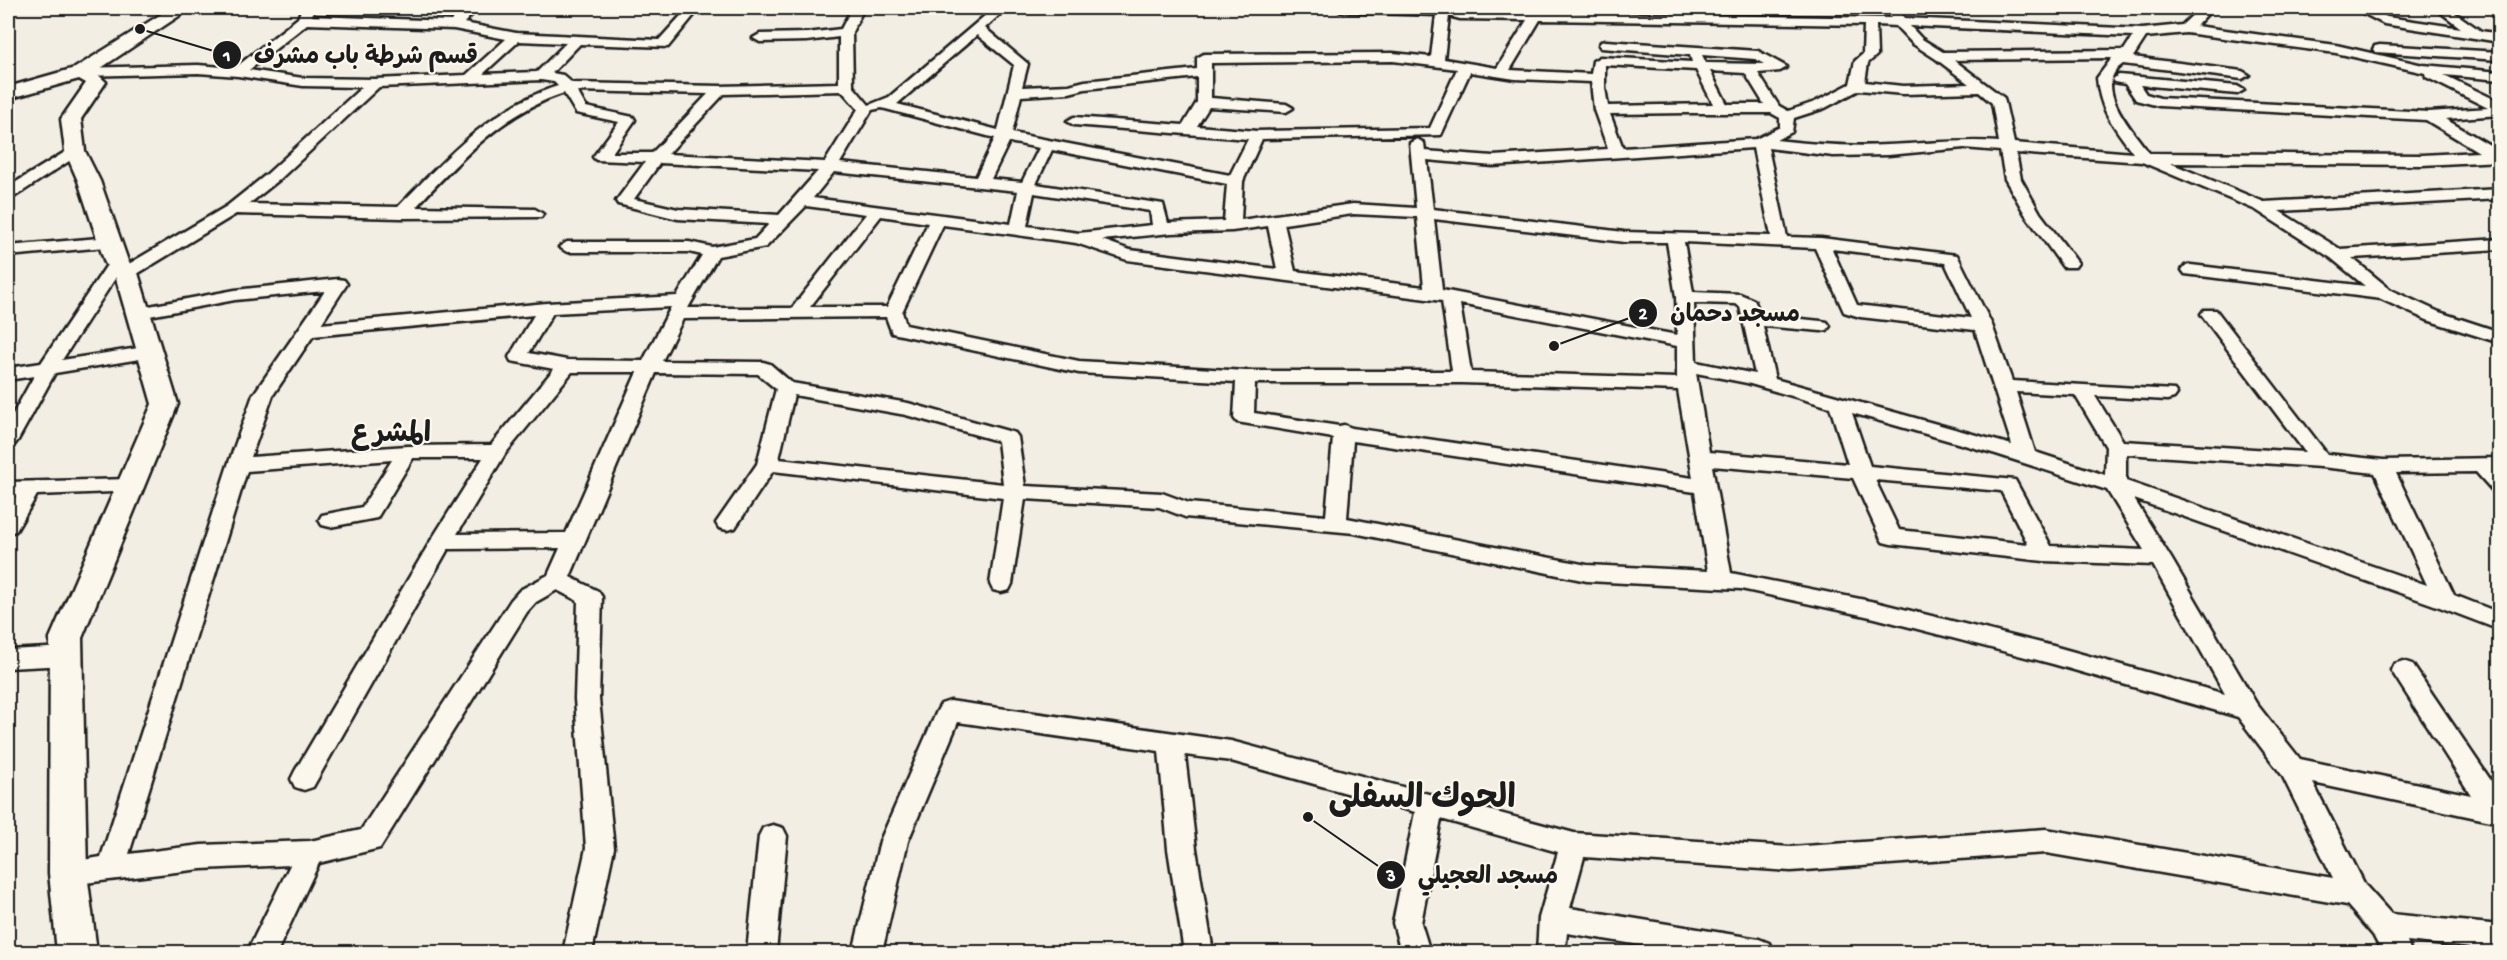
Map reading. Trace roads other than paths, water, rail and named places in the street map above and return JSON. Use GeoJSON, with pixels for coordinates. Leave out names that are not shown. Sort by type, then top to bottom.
{"type":"FeatureCollection","features":[{"type":"Feature","properties":{"kind":"street"},"geometry":{"type":"LineString","coordinates":[[454,25],[472,8]]}},
{"type":"Feature","properties":{"kind":"street"},"geometry":{"type":"LineString","coordinates":[[238,72],[306,14],[454,25],[516,37],[663,44],[694,8]]}},
{"type":"Feature","properties":{"kind":"street"},"geometry":{"type":"LineString","coordinates":[[846,87],[846,32],[858,8]]}},
{"type":"Feature","properties":{"kind":"street"},"geometry":{"type":"LineString","coordinates":[[567,247],[689,247],[712,252],[760,243],[802,201],[874,106],[894,100],[1001,8]]}},
{"type":"Feature","properties":{"kind":"street"},"geometry":{"type":"LineString","coordinates":[[1341,8],[1535,17],[1578,13],[1758,55],[1780,67],[1749,69],[1600,61]]}},
{"type":"Feature","properties":{"kind":"street"},"geometry":{"type":"LineString","coordinates":[[1778,8],[1788,21]]}},
{"type":"Feature","properties":{"kind":"street"},"geometry":{"type":"LineString","coordinates":[[1892,8],[1917,44],[1941,56],[1999,102],[2013,179],[2033,214],[2068,263]]}},
{"type":"Feature","properties":{"kind":"street"},"geometry":{"type":"LineString","coordinates":[[2359,8],[2384,21],[2499,38]]}},
{"type":"Feature","properties":{"kind":"street"},"geometry":{"type":"LineString","coordinates":[[2441,8],[2479,35]]}},
{"type":"Feature","properties":{"kind":"street"},"geometry":{"type":"LineString","coordinates":[[82,72],[185,9]]}},
{"type":"Feature","properties":{"kind":"street"},"geometry":{"type":"LineString","coordinates":[[1437,62],[1443,11]]}},
{"type":"Feature","properties":{"kind":"street"},"geometry":{"type":"LineString","coordinates":[[2186,28],[2199,11]]}},
{"type":"Feature","properties":{"kind":"street"},"geometry":{"type":"LineString","coordinates":[[1501,73],[1535,17]]}},
{"type":"Feature","properties":{"kind":"street"},"geometry":{"type":"LineString","coordinates":[[1600,19],[1606,45],[1597,78],[1601,110],[1617,153]]}},
{"type":"Feature","properties":{"kind":"street"},"geometry":{"type":"LineString","coordinates":[[1606,45],[1788,21],[1900,22],[2142,33],[2186,28],[2336,49],[2422,69],[2499,76]]}},
{"type":"Feature","properties":{"kind":"street"},"geometry":{"type":"LineString","coordinates":[[1857,86],[1862,61],[1870,55],[1870,22]]}},
{"type":"Feature","properties":{"kind":"street"},"geometry":{"type":"LineString","coordinates":[[978,29],[1021,64],[1004,136],[981,182]]}},
{"type":"Feature","properties":{"kind":"street"},"geometry":{"type":"LineString","coordinates":[[760,39],[807,37],[846,32]]}},
{"type":"Feature","properties":{"kind":"street"},"geometry":{"type":"LineString","coordinates":[[2142,33],[2104,78],[2106,99],[2113,114],[2145,158],[2262,207],[2337,254],[2385,294],[2433,316],[2498,338]]}},
{"type":"Feature","properties":{"kind":"street"},"geometry":{"type":"LineString","coordinates":[[470,79],[516,37]]}},
{"type":"Feature","properties":{"kind":"street"},"geometry":{"type":"LineString","coordinates":[[1679,37],[1700,67],[1722,107]]}},
{"type":"Feature","properties":{"kind":"street"},"geometry":{"type":"LineString","coordinates":[[541,76],[576,41]]}},
{"type":"Feature","properties":{"kind":"street"},"geometry":{"type":"LineString","coordinates":[[2336,49],[2355,47],[2499,56]]}},
{"type":"Feature","properties":{"kind":"street"},"geometry":{"type":"LineString","coordinates":[[1941,56],[2123,56],[2242,75]]}},
{"type":"Feature","properties":{"kind":"street"},"geometry":{"type":"LineString","coordinates":[[1014,92],[1069,89],[1204,59],[1392,57],[1501,73],[1597,78]]}},
{"type":"Feature","properties":{"kind":"street"},"geometry":{"type":"LineString","coordinates":[[1189,128],[1204,102],[1204,59]]}},
{"type":"Feature","properties":{"kind":"street"},"geometry":{"type":"LineString","coordinates":[[1074,121],[1257,135],[1436,132],[1449,98],[1465,67]]}},
{"type":"Feature","properties":{"kind":"street"},"geometry":{"type":"LineString","coordinates":[[8,93],[82,72],[198,69],[238,72],[303,82],[375,83],[541,76],[558,78],[568,87],[581,110],[628,120],[601,157],[830,167],[1027,187],[1157,207],[1161,229]]}},
{"type":"Feature","properties":{"kind":"street"},"geometry":{"type":"LineString","coordinates":[[1749,69],[1780,112],[1787,129],[1759,143]]}},
{"type":"Feature","properties":{"kind":"street"},"geometry":{"type":"LineString","coordinates":[[2422,69],[2499,109]]}},
{"type":"Feature","properties":{"kind":"street"},"geometry":{"type":"LineString","coordinates":[[77,952],[68,873],[66,638],[165,404],[139,313],[89,181],[75,151],[71,119],[97,82],[82,72]]}},
{"type":"Feature","properties":{"kind":"street"},"geometry":{"type":"LineString","coordinates":[[2104,78],[2237,90]]}},
{"type":"Feature","properties":{"kind":"street"},"geometry":{"type":"LineString","coordinates":[[2129,80],[2141,97],[2159,102],[2429,116],[2499,109]]}},
{"type":"Feature","properties":{"kind":"street"},"geometry":{"type":"LineString","coordinates":[[8,251],[118,259],[233,209],[273,177],[375,83]]}},
{"type":"Feature","properties":{"kind":"street"},"geometry":{"type":"LineString","coordinates":[[1018,230],[1027,187],[1074,121],[1085,85]]}},
{"type":"Feature","properties":{"kind":"street"},"geometry":{"type":"LineString","coordinates":[[1601,110],[1722,107],[1780,112],[1820,105],[1857,86],[1903,90],[1982,88]]}},
{"type":"Feature","properties":{"kind":"street"},"geometry":{"type":"LineString","coordinates":[[401,213],[478,134],[544,93],[568,87],[720,90],[846,87],[874,106],[1004,136],[1235,181]]}},
{"type":"Feature","properties":{"kind":"street"},"geometry":{"type":"LineString","coordinates":[[720,90],[656,158],[624,201],[678,214],[782,220]]}},
{"type":"Feature","properties":{"kind":"street"},"geometry":{"type":"LineString","coordinates":[[1204,102],[1286,108]]}},
{"type":"Feature","properties":{"kind":"street"},"geometry":{"type":"LineString","coordinates":[[2429,116],[2498,157]]}},
{"type":"Feature","properties":{"kind":"street"},"geometry":{"type":"LineString","coordinates":[[1417,133],[1425,213],[1462,377]]}},
{"type":"Feature","properties":{"kind":"street"},"geometry":{"type":"LineString","coordinates":[[1232,226],[1235,181],[1257,135]]}},
{"type":"Feature","properties":{"kind":"street"},"geometry":{"type":"LineString","coordinates":[[1418,155],[1494,161],[1759,143],[1833,151],[1888,150],[1964,144],[2145,158],[2422,160],[2498,157]]}},
{"type":"Feature","properties":{"kind":"street"},"geometry":{"type":"LineString","coordinates":[[1759,143],[1780,241]]}},
{"type":"Feature","properties":{"kind":"street"},"geometry":{"type":"LineString","coordinates":[[8,194],[75,151]]}},
{"type":"Feature","properties":{"kind":"street"},"geometry":{"type":"LineString","coordinates":[[2262,207],[2499,194]]}},
{"type":"Feature","properties":{"kind":"street"},"geometry":{"type":"LineString","coordinates":[[802,201],[1079,238],[1127,255],[1442,295],[1684,342]]}},
{"type":"Feature","properties":{"kind":"street"},"geometry":{"type":"LineString","coordinates":[[233,209],[535,214]]}},
{"type":"Feature","properties":{"kind":"street"},"geometry":{"type":"LineString","coordinates":[[1079,238],[1161,229],[1232,226],[1353,209],[1425,213],[1624,237],[1821,243],[1951,259],[1983,325],[2026,457]]}},
{"type":"Feature","properties":{"kind":"street"},"geometry":{"type":"LineString","coordinates":[[796,315],[876,212]]}},
{"type":"Feature","properties":{"kind":"street"},"geometry":{"type":"LineString","coordinates":[[655,247],[678,214]]}},
{"type":"Feature","properties":{"kind":"street"},"geometry":{"type":"LineString","coordinates":[[938,219],[893,312],[898,329],[1078,368],[1246,377],[1687,375],[1766,382],[1907,420],[2115,486],[2445,600],[2499,622]]}},
{"type":"Feature","properties":{"kind":"street"},"geometry":{"type":"LineString","coordinates":[[1275,221],[1287,274]]}},
{"type":"Feature","properties":{"kind":"street"},"geometry":{"type":"LineString","coordinates":[[1675,237],[1685,297],[1684,342],[1687,375],[1721,580]]}},
{"type":"Feature","properties":{"kind":"street"},"geometry":{"type":"LineString","coordinates":[[1821,243],[1850,308],[1860,312],[1983,325]]}},
{"type":"Feature","properties":{"kind":"street"},"geometry":{"type":"LineString","coordinates":[[2337,254],[2499,244]]}},
{"type":"Feature","properties":{"kind":"street"},"geometry":{"type":"LineString","coordinates":[[68,873],[201,857],[310,853],[370,840],[519,606],[528,596],[557,580],[649,368],[712,252]]}},
{"type":"Feature","properties":{"kind":"street"},"geometry":{"type":"LineString","coordinates":[[8,440],[47,369],[118,259]]}},
{"type":"Feature","properties":{"kind":"street"},"geometry":{"type":"LineString","coordinates":[[2192,270],[2385,294]]}},
{"type":"Feature","properties":{"kind":"street"},"geometry":{"type":"LineString","coordinates":[[111,868],[238,465],[263,395],[338,284],[235,295],[139,313]]}},
{"type":"Feature","properties":{"kind":"street"},"geometry":{"type":"LineString","coordinates":[[1685,297],[1740,299],[1748,303],[1766,382]]}},
{"type":"Feature","properties":{"kind":"street"},"geometry":{"type":"LineString","coordinates":[[307,331],[547,308],[680,308],[796,315],[893,312]]}},
{"type":"Feature","properties":{"kind":"street"},"geometry":{"type":"LineString","coordinates":[[547,308],[518,357],[567,366],[763,368],[786,388],[908,409],[1008,437],[1016,492],[1001,584]]}},
{"type":"Feature","properties":{"kind":"street"},"geometry":{"type":"LineString","coordinates":[[2210,314],[2321,459]]}},
{"type":"Feature","properties":{"kind":"street"},"geometry":{"type":"LineString","coordinates":[[1753,320],[1821,326]]}},
{"type":"Feature","properties":{"kind":"street"},"geometry":{"type":"LineString","coordinates":[[8,374],[151,352]]}},
{"type":"Feature","properties":{"kind":"street"},"geometry":{"type":"LineString","coordinates":[[304,779],[441,542],[498,451],[567,366]]}},
{"type":"Feature","properties":{"kind":"street"},"geometry":{"type":"LineString","coordinates":[[1246,377],[1244,417],[1705,487]]}},
{"type":"Feature","properties":{"kind":"street"},"geometry":{"type":"LineString","coordinates":[[2004,386],[2168,394]]}},
{"type":"Feature","properties":{"kind":"street"},"geometry":{"type":"LineString","coordinates":[[727,524],[767,465],[786,388]]}},
{"type":"Feature","properties":{"kind":"street"},"geometry":{"type":"LineString","coordinates":[[2082,391],[2116,447],[2115,486],[2160,558],[2247,710],[2292,768],[2355,894],[2383,926],[2397,952]]}},
{"type":"Feature","properties":{"kind":"street"},"geometry":{"type":"LineString","coordinates":[[1839,403],[1861,472],[1891,537],[2044,553],[2160,558]]}},
{"type":"Feature","properties":{"kind":"street"},"geometry":{"type":"LineString","coordinates":[[1336,525],[1344,431]]}},
{"type":"Feature","properties":{"kind":"street"},"geometry":{"type":"LineString","coordinates":[[2116,447],[2321,459],[2383,467],[2491,466],[2499,486]]}},
{"type":"Feature","properties":{"kind":"street"},"geometry":{"type":"LineString","coordinates":[[238,465],[406,452],[498,451]]}},
{"type":"Feature","properties":{"kind":"street"},"geometry":{"type":"LineString","coordinates":[[330,520],[369,513],[406,452]]}},
{"type":"Feature","properties":{"kind":"street"},"geometry":{"type":"LineString","coordinates":[[1700,458],[2008,485],[2044,553]]}},
{"type":"Feature","properties":{"kind":"street"},"geometry":{"type":"LineString","coordinates":[[767,465],[1016,492],[1162,500],[1185,510],[1354,526],[1587,573],[1741,581],[1875,610],[2053,655],[2247,710]]}},
{"type":"Feature","properties":{"kind":"street"},"geometry":{"type":"LineString","coordinates":[[2383,467],[2445,600]]}},
{"type":"Feature","properties":{"kind":"street"},"geometry":{"type":"LineString","coordinates":[[8,489],[131,486]]}},
{"type":"Feature","properties":{"kind":"street"},"geometry":{"type":"LineString","coordinates":[[8,525],[31,488]]}},
{"type":"Feature","properties":{"kind":"street"},"geometry":{"type":"LineString","coordinates":[[441,542],[575,540]]}},
{"type":"Feature","properties":{"kind":"street"},"geometry":{"type":"LineString","coordinates":[[557,580],[590,597],[587,699],[600,848],[578,952]]}},
{"type":"Feature","properties":{"kind":"street"},"geometry":{"type":"LineString","coordinates":[[8,659],[67,656]]}},
{"type":"Feature","properties":{"kind":"street"},"geometry":{"type":"LineString","coordinates":[[2403,670],[2498,812]]}},
{"type":"Feature","properties":{"kind":"street"},"geometry":{"type":"LineString","coordinates":[[867,952],[894,841],[950,711],[1231,751],[1574,845],[1791,859],[2046,841],[2355,894]]}},
{"type":"Feature","properties":{"kind":"street"},"geometry":{"type":"LineString","coordinates":[[1171,742],[1182,849],[1198,952]]}},
{"type":"Feature","properties":{"kind":"street"},"geometry":{"type":"LineString","coordinates":[[2292,768],[2498,812]]}},
{"type":"Feature","properties":{"kind":"street"},"geometry":{"type":"LineString","coordinates":[[1415,952],[1407,923],[1430,804]]}},
{"type":"Feature","properties":{"kind":"street"},"geometry":{"type":"LineString","coordinates":[[761,952],[772,836]]}},
{"type":"Feature","properties":{"kind":"street"},"geometry":{"type":"LineString","coordinates":[[1551,952],[1553,918],[1574,845]]}},
{"type":"Feature","properties":{"kind":"street"},"geometry":{"type":"LineString","coordinates":[[262,952],[310,853]]}},
{"type":"Feature","properties":{"kind":"street"},"geometry":{"type":"LineString","coordinates":[[1553,918],[1759,952]]}},
{"type":"Feature","properties":{"kind":"street"},"geometry":{"type":"LineString","coordinates":[[2383,926],[2499,938]]}},
{"type":"Feature","properties":{"kind":"place","name":"قسم شرطة باب مشرف"},"geometry":{"type":"Point","coordinates":[140,29]}},
{"type":"Feature","properties":{"kind":"place","name":"مسجد دحمان"},"geometry":{"type":"Point","coordinates":[1554,346]}},
{"type":"Feature","properties":{"kind":"place","name":"مسجد العجيلي"},"geometry":{"type":"Point","coordinates":[1308,817]}},
{"type":"Feature","properties":{"kind":"district","name":"المشرع"},"geometry":{"type":"Point","coordinates":[391,431]}},
{"type":"Feature","properties":{"kind":"district","name":"الحوك السفلى"},"geometry":{"type":"Point","coordinates":[1422,795]}}]}
